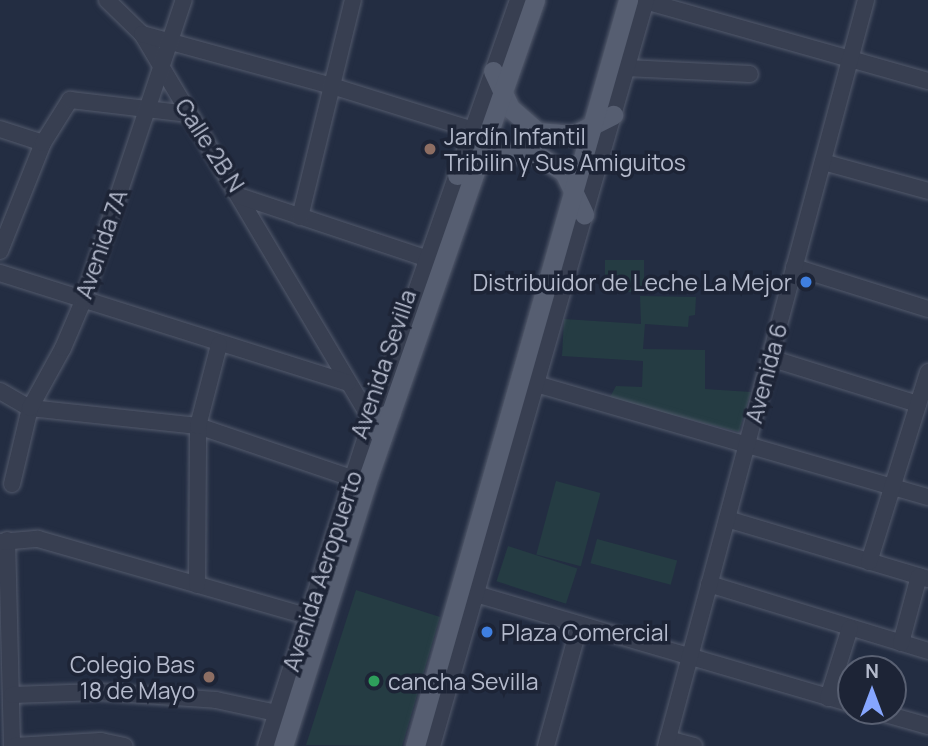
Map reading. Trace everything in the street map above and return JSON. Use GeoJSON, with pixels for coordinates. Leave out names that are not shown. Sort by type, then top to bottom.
{"type":"FeatureCollection","features":[{"type":"Feature","properties":{"kind":"main road","name":"Avenida Sevilla"},"geometry":{"type":"LineString","coordinates":[[283,746],[382,438],[535,0]]}},
{"type":"Feature","properties":{"kind":"main road"},"geometry":{"type":"LineString","coordinates":[[415,746],[592,127],[640,0]]}},
{"type":"Feature","properties":{"kind":"main road"},"geometry":{"type":"LineString","coordinates":[[493,71],[522,122],[538,132],[573,135],[612,115]]}},
{"type":"Feature","properties":{"kind":"main road"},"geometry":{"type":"LineString","coordinates":[[457,175],[514,150],[533,152],[564,172],[575,190],[584,214]]}},
{"type":"Feature","properties":{"kind":"main road"},"geometry":{"type":"LineString","coordinates":[[382,438],[371,420],[391,413]]}},
{"type":"Feature","properties":{"kind":"street","name":"Calle 2B N"},"geometry":{"type":"LineString","coordinates":[[107,0],[142,34],[239,196],[428,259]]}},
{"type":"Feature","properties":{"kind":"street","name":"Avenida 7A"},"geometry":{"type":"LineString","coordinates":[[12,484],[30,408],[64,348],[83,301],[184,0]]}},
{"type":"Feature","properties":{"kind":"street"},"geometry":{"type":"LineString","coordinates":[[300,216],[353,0]]}},
{"type":"Feature","properties":{"kind":"street","name":"Avenida Aeropuerto"},"geometry":{"type":"LineString","coordinates":[[266,746],[371,420],[517,0]]}},
{"type":"Feature","properties":{"kind":"street"},"geometry":{"type":"LineString","coordinates":[[432,746],[626,68],[640,0],[928,81]]}},
{"type":"Feature","properties":{"kind":"street","name":"Avenida 6"},"geometry":{"type":"LineString","coordinates":[[667,742],[866,0]]}},
{"type":"Feature","properties":{"kind":"street"},"geometry":{"type":"LineString","coordinates":[[142,34],[332,86],[472,131]]}},
{"type":"Feature","properties":{"kind":"street"},"geometry":{"type":"LineString","coordinates":[[626,68],[750,74]]}},
{"type":"Feature","properties":{"kind":"street"},"geometry":{"type":"LineString","coordinates":[[0,251],[43,143],[70,100],[189,114]]}},
{"type":"Feature","properties":{"kind":"street"},"geometry":{"type":"LineString","coordinates":[[0,129],[43,143]]}},
{"type":"Feature","properties":{"kind":"street"},"geometry":{"type":"LineString","coordinates":[[823,162],[928,191]]}},
{"type":"Feature","properties":{"kind":"street"},"geometry":{"type":"LineString","coordinates":[[239,196],[371,420]]}},
{"type":"Feature","properties":{"kind":"street"},"geometry":{"type":"LineString","coordinates":[[794,267],[928,309]]}},
{"type":"Feature","properties":{"kind":"street"},"geometry":{"type":"LineString","coordinates":[[0,273],[219,345],[348,383]]}},
{"type":"Feature","properties":{"kind":"street"},"geometry":{"type":"LineString","coordinates":[[197,585],[198,426],[219,345]]}},
{"type":"Feature","properties":{"kind":"street"},"geometry":{"type":"LineString","coordinates":[[770,358],[918,404]]}},
{"type":"Feature","properties":{"kind":"street"},"geometry":{"type":"LineString","coordinates":[[869,562],[928,372]]}},
{"type":"Feature","properties":{"kind":"street"},"geometry":{"type":"LineString","coordinates":[[536,384],[928,497]]}},
{"type":"Feature","properties":{"kind":"street"},"geometry":{"type":"LineString","coordinates":[[0,391],[30,408],[198,426],[352,478]]}},
{"type":"Feature","properties":{"kind":"street"},"geometry":{"type":"LineString","coordinates":[[727,519],[923,578],[901,643]]}},
{"type":"Feature","properties":{"kind":"street"},"geometry":{"type":"LineString","coordinates":[[13,746],[12,695],[5,642],[3,541],[38,539],[306,616]]}},
{"type":"Feature","properties":{"kind":"street"},"geometry":{"type":"LineString","coordinates":[[709,584],[928,651]]}},
{"type":"Feature","properties":{"kind":"street"},"geometry":{"type":"LineString","coordinates":[[476,594],[579,627],[837,700]]}},
{"type":"Feature","properties":{"kind":"street"},"geometry":{"type":"LineString","coordinates":[[547,746],[579,627]]}},
{"type":"Feature","properties":{"kind":"street"},"geometry":{"type":"LineString","coordinates":[[828,698],[850,628]]}},
{"type":"Feature","properties":{"kind":"street"},"geometry":{"type":"LineString","coordinates":[[12,695],[100,692],[216,701],[276,713]]}},
{"type":"Feature","properties":{"kind":"street"},"geometry":{"type":"LineString","coordinates":[[907,720],[928,726]]}},
{"type":"Feature","properties":{"kind":"street"},"geometry":{"type":"LineString","coordinates":[[0,745],[101,741],[124,746]]}},
{"type":"Feature","properties":{"kind":"street"},"geometry":{"type":"LineString","coordinates":[[667,742],[694,746]]}},
{"type":"Feature","properties":{"kind":"shaded area"},"geometry":{"type":"Polygon","coordinates":[[[605,260],[644,260],[644,292],[605,292],[605,260]]]}},
{"type":"Feature","properties":{"kind":"shaded area"},"geometry":{"type":"Polygon","coordinates":[[[640,296],[696,297],[695,315],[689,316],[688,327],[645,324],[643,349],[705,350],[705,389],[751,392],[739,432],[609,399],[616,386],[642,387],[643,361],[562,356],[564,319],[641,324],[640,296]]]}},
{"type":"Feature","properties":{"kind":"shaded area"},"geometry":{"type":"Polygon","coordinates":[[[556,481],[600,493],[581,566],[536,554],[556,481]]]}},
{"type":"Feature","properties":{"kind":"shaded area"},"geometry":{"type":"Polygon","coordinates":[[[597,539],[677,560],[671,585],[591,563],[597,539]]]}},
{"type":"Feature","properties":{"kind":"shaded area"},"geometry":{"type":"Polygon","coordinates":[[[508,546],[577,569],[566,604],[497,581],[508,546]]]}},
{"type":"Feature","properties":{"kind":"shaded area","name":"cancha Sevilla"},"geometry":{"type":"Polygon","coordinates":[[[356,590],[440,617],[402,746],[306,745],[356,590]]]}},
{"type":"Feature","properties":{"kind":"place","name":"Jardín Infantil Tribilin y Sus Amiguitos"},"geometry":{"type":"Point","coordinates":[430,149]}},
{"type":"Feature","properties":{"kind":"place","name":"Distribuidor de Leche La Mejor"},"geometry":{"type":"Point","coordinates":[806,282]}},
{"type":"Feature","properties":{"kind":"place","name":"Plaza Comercial"},"geometry":{"type":"Point","coordinates":[487,632]}},
{"type":"Feature","properties":{"kind":"place","name":"Colegio Bas 18 de Mayo"},"geometry":{"type":"Point","coordinates":[209,677]}},
{"type":"Feature","properties":{"kind":"place","name":"cancha Sevilla"},"geometry":{"type":"Point","coordinates":[374,681]}}]}
